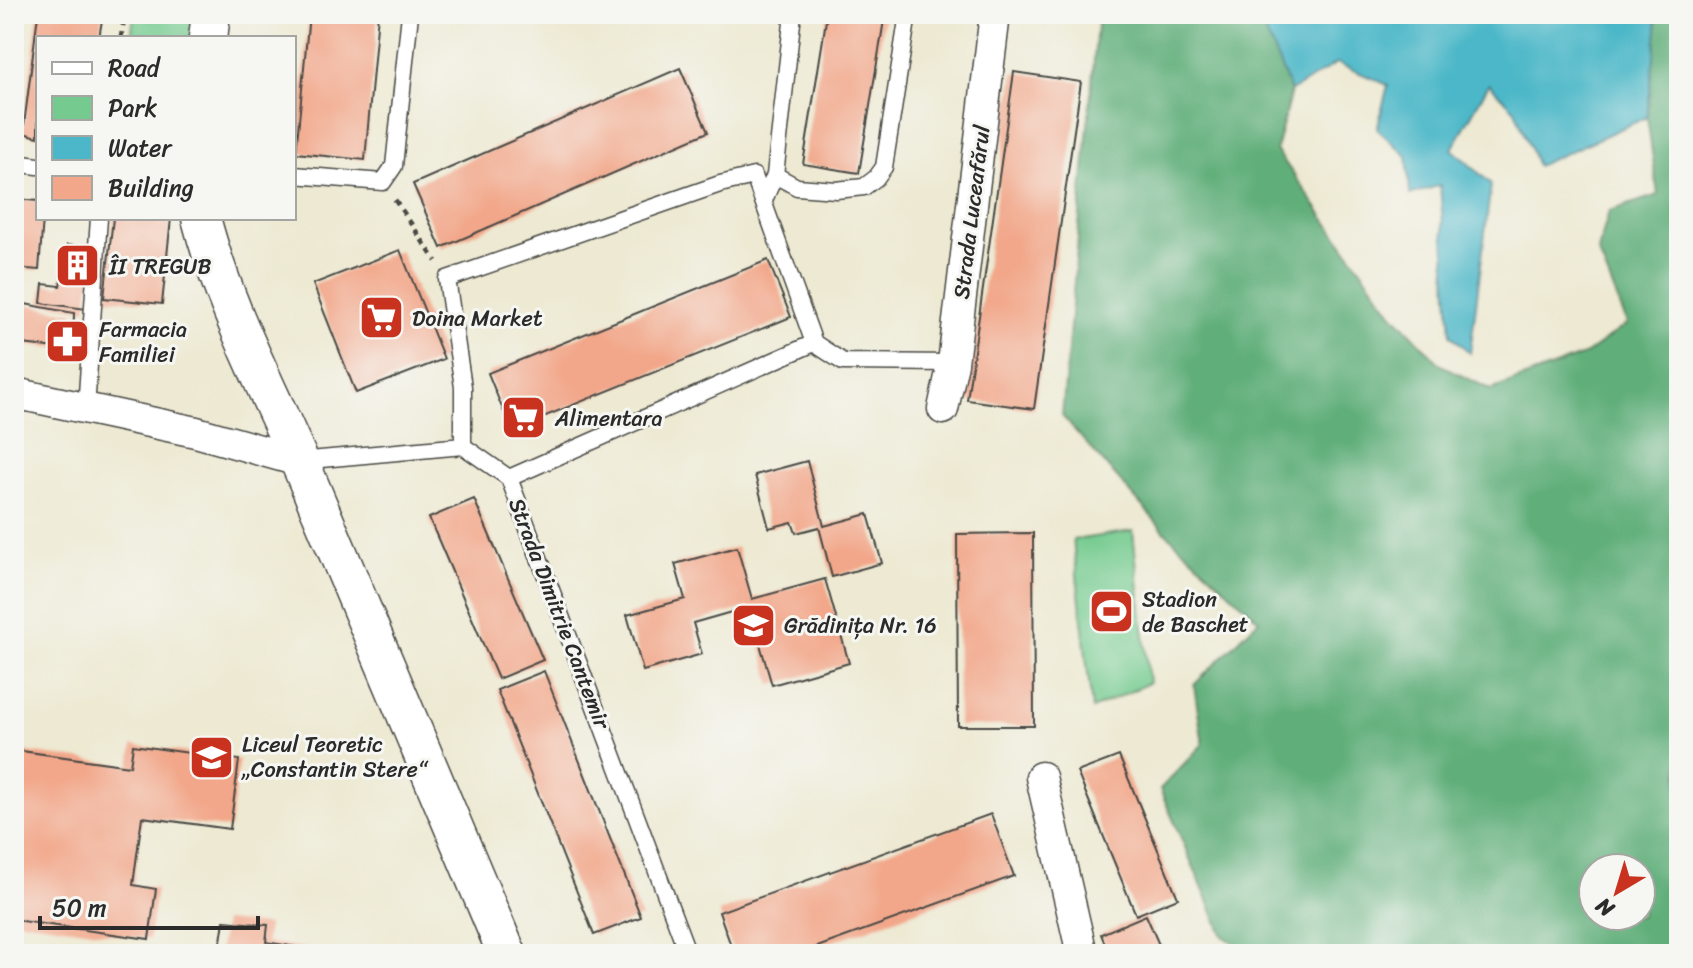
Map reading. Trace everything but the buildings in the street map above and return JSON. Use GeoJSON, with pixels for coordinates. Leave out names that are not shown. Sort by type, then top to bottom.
{"type":"FeatureCollection","features":[{"type":"Feature","properties":{"kind":"street"},"geometry":{"type":"LineString","coordinates":[[208,36],[211,14]]}},
{"type":"Feature","properties":{"kind":"street","name":"Strada Luceafărul"},"geometry":{"type":"LineString","coordinates":[[943,409],[953,363],[995,14]]}},
{"type":"Feature","properties":{"kind":"street"},"geometry":{"type":"LineString","coordinates":[[202,220],[210,253],[260,376],[299,461],[507,954]]}},
{"type":"Feature","properties":{"kind":"street"},"geometry":{"type":"LineString","coordinates":[[14,393],[196,432],[299,461]]}},
{"type":"Feature","properties":{"kind":"street"},"geometry":{"type":"LineString","coordinates":[[1041,777],[1082,954]]}},
{"type":"Feature","properties":{"kind":"lane"},"geometry":{"type":"LineString","coordinates":[[296,175],[383,182],[394,166],[410,14]]}},
{"type":"Feature","properties":{"kind":"lane"},"geometry":{"type":"LineString","coordinates":[[764,200],[775,175],[793,14]]}},
{"type":"Feature","properties":{"kind":"lane"},"geometry":{"type":"LineString","coordinates":[[775,175],[797,187],[836,190],[864,187],[876,178],[884,167],[908,14]]}},
{"type":"Feature","properties":{"kind":"lane"},"geometry":{"type":"LineString","coordinates":[[14,163],[36,166]]}},
{"type":"Feature","properties":{"kind":"lane"},"geometry":{"type":"LineString","coordinates":[[299,461],[463,446],[463,387],[447,279],[720,184],[754,176],[814,343],[843,362],[953,363]]}},
{"type":"Feature","properties":{"kind":"lane"},"geometry":{"type":"LineString","coordinates":[[86,409],[99,220]]}},
{"type":"Feature","properties":{"kind":"lane"},"geometry":{"type":"LineString","coordinates":[[509,478],[814,343]]}},
{"type":"Feature","properties":{"kind":"lane","name":"Strada Dimitrie Cantemir"},"geometry":{"type":"LineString","coordinates":[[463,446],[509,478],[688,954]]}},
{"type":"Feature","properties":{"kind":"path"},"geometry":{"type":"LineString","coordinates":[[121,36],[125,14]]}},
{"type":"Feature","properties":{"kind":"path"},"geometry":{"type":"LineString","coordinates":[[383,182],[447,279]]}},
{"type":"Feature","properties":{"kind":"green space"},"geometry":{"type":"Polygon","coordinates":[[[134,14],[195,14],[191,36],[131,36],[134,14]]]}},
{"type":"Feature","properties":{"kind":"green space"},"geometry":{"type":"Polygon","coordinates":[[[1098,14],[1258,14],[1291,91],[1276,150],[1393,314],[1441,365],[1491,390],[1586,354],[1627,324],[1598,251],[1609,211],[1658,195],[1647,117],[1657,30],[1655,14],[1679,14],[1679,954],[1253,954],[1223,936],[1160,789],[1203,744],[1194,685],[1259,620],[1167,534],[1062,416],[1098,14]]]}},
{"type":"Feature","properties":{"kind":"green space","name":"Stadion de Baschet"},"geometry":{"type":"Polygon","coordinates":[[[1133,531],[1149,683],[1092,709],[1073,540],[1133,531]]]}},
{"type":"Feature","properties":{"kind":"water"},"geometry":{"type":"Polygon","coordinates":[[[1258,14],[1655,14],[1657,30],[1647,117],[1537,166],[1515,110],[1489,84],[1452,149],[1491,184],[1470,353],[1451,335],[1440,185],[1410,195],[1407,156],[1377,129],[1388,85],[1337,63],[1291,91],[1258,14]]]}},
{"type":"Feature","properties":{"kind":"place","name":"ÎI TREGUB"},"geometry":{"type":"Point","coordinates":[78,266]}},
{"type":"Feature","properties":{"kind":"place","name":"Doina Market"},"geometry":{"type":"Point","coordinates":[381,318]}},
{"type":"Feature","properties":{"kind":"place","name":"Farmacia Familiei"},"geometry":{"type":"Point","coordinates":[68,342]}},
{"type":"Feature","properties":{"kind":"place","name":"Alimentara"},"geometry":{"type":"Point","coordinates":[524,418]}},
{"type":"Feature","properties":{"kind":"place","name":"Stadion de Baschet"},"geometry":{"type":"Point","coordinates":[1111,612]}},
{"type":"Feature","properties":{"kind":"place","name":"Grădinița Nr. 16"},"geometry":{"type":"Point","coordinates":[753,625]}},
{"type":"Feature","properties":{"kind":"place","name":"Liceul Teoretic „Constantin Stere“"},"geometry":{"type":"Point","coordinates":[211,757]}}]}
